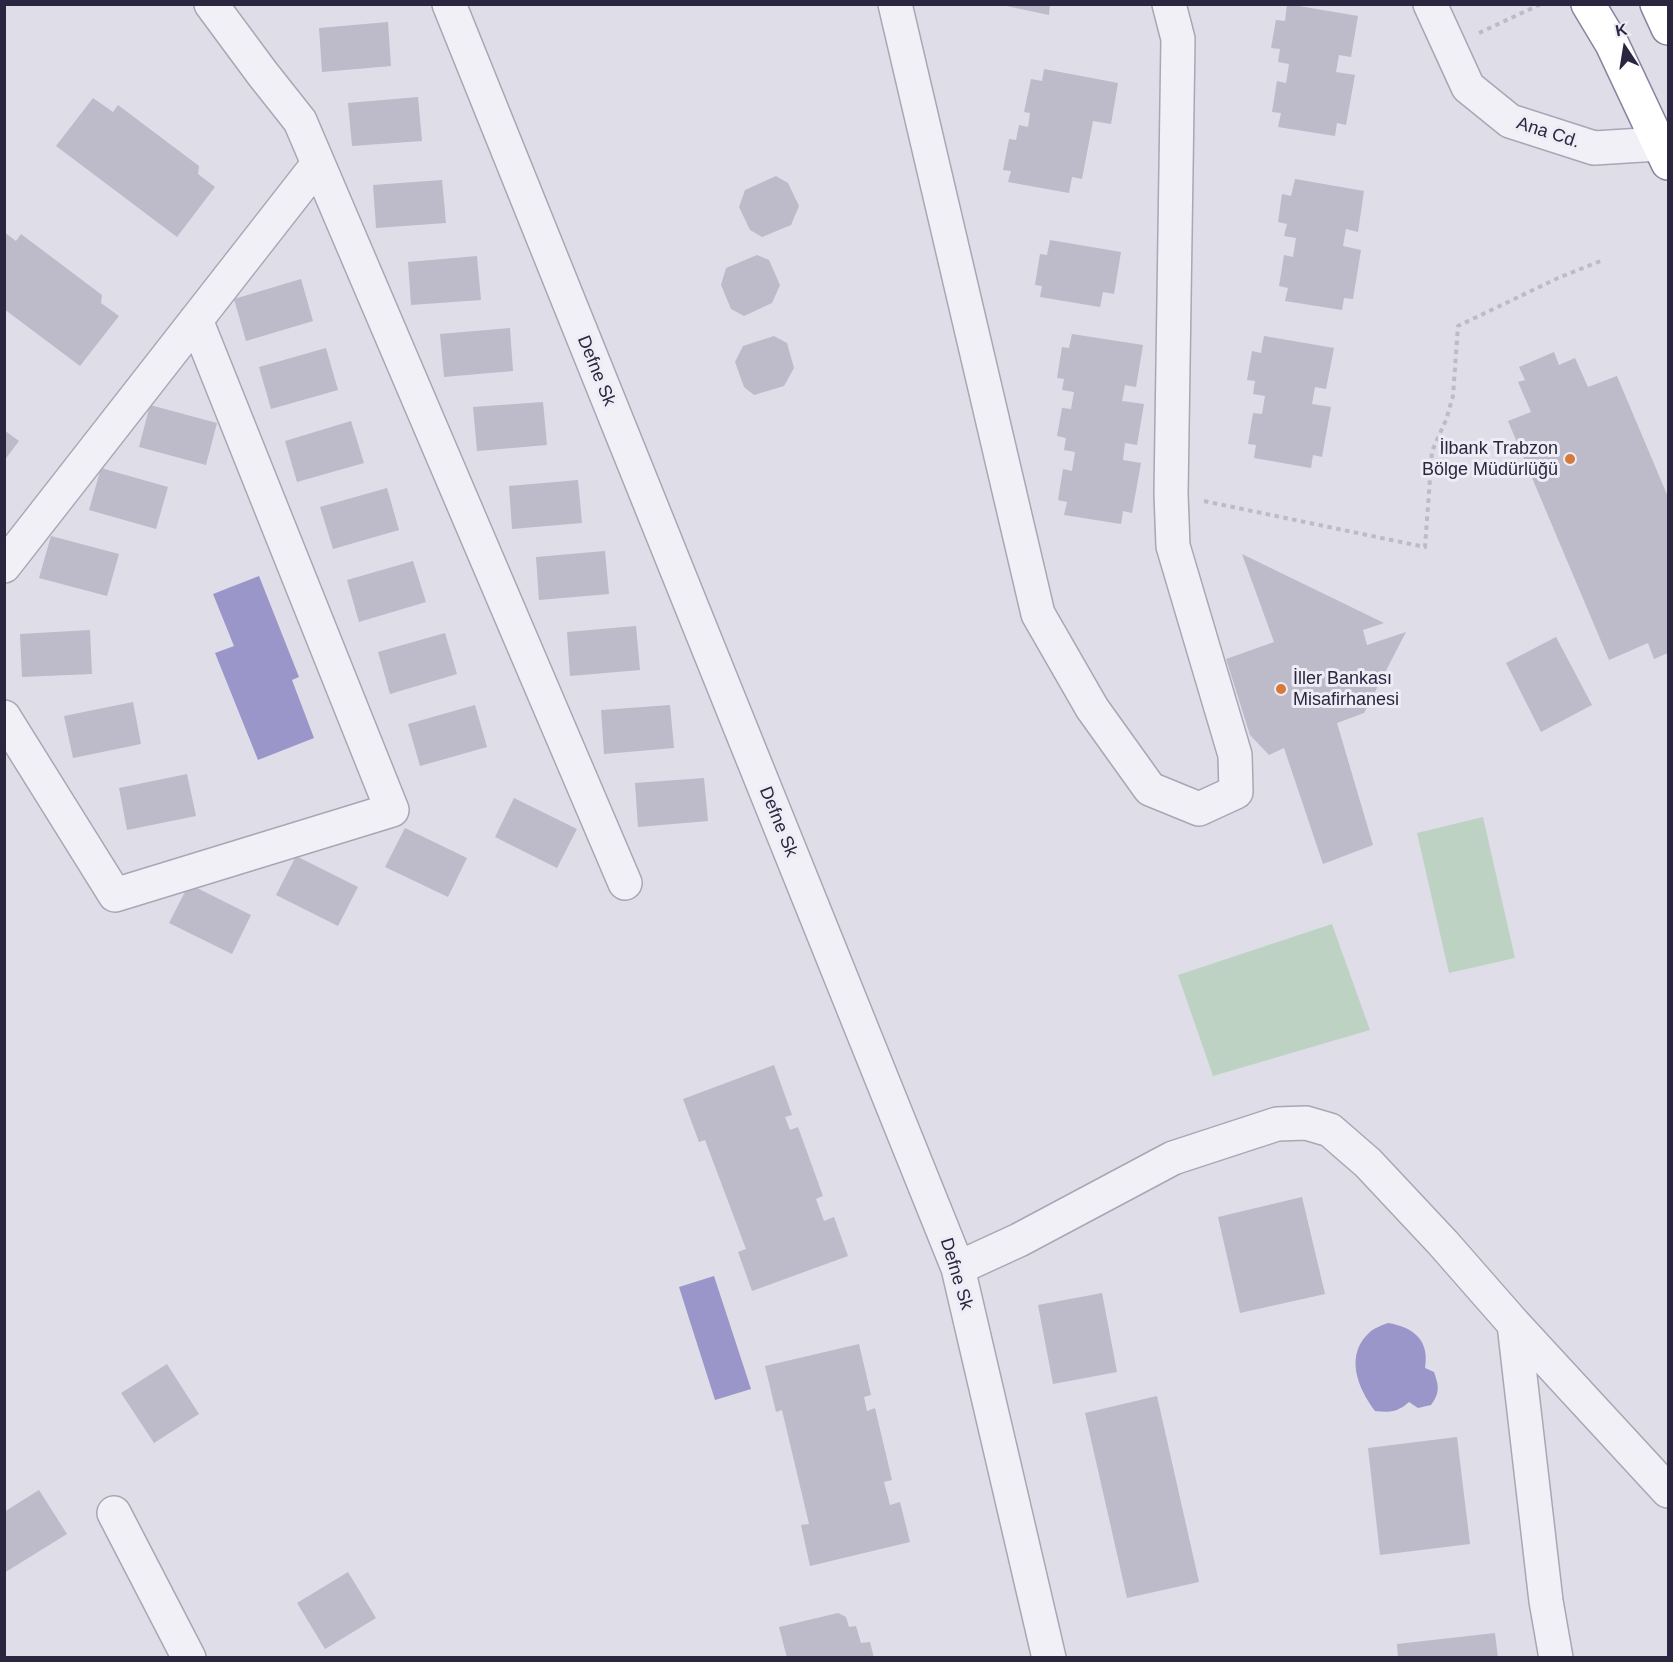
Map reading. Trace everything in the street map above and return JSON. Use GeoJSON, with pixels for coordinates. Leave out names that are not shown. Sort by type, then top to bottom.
{"type":"FeatureCollection","features":[{"type":"Feature","properties":{"kind":"highway"},"geometry":{"type":"LineString","coordinates":[[1588,4],[1612,44],[1664,154]]}},
{"type":"Feature","properties":{"kind":"highway"},"geometry":{"type":"LineString","coordinates":[[1657,4],[1668,28]]}},
{"type":"Feature","properties":{"kind":"street"},"geometry":{"type":"LineString","coordinates":[[211,4],[300,121],[625,883]]}},
{"type":"Feature","properties":{"kind":"street","name":"Defne Sk"},"geometry":{"type":"LineString","coordinates":[[449,4],[958,1268],[1049,1658]]}},
{"type":"Feature","properties":{"kind":"street"},"geometry":{"type":"LineString","coordinates":[[895,4],[1038,614],[1092,708],[1150,789],[1199,809],[1236,792],[1235,755],[1173,546],[1171,494],[1178,39],[1168,4]]}},
{"type":"Feature","properties":{"kind":"street","name":"Ana Cd."},"geometry":{"type":"LineString","coordinates":[[1430,4],[1468,87],[1510,121],[1594,148],[1664,154]]}},
{"type":"Feature","properties":{"kind":"street"},"geometry":{"type":"LineString","coordinates":[[4,566],[318,164]]}},
{"type":"Feature","properties":{"kind":"street"},"geometry":{"type":"LineString","coordinates":[[4,717],[115,896],[392,810],[196,320]]}},
{"type":"Feature","properties":{"kind":"street"},"geometry":{"type":"LineString","coordinates":[[958,1268],[1019,1240],[1173,1158],[1277,1124],[1306,1123],[1330,1130],[1368,1163],[1668,1491]]}},
{"type":"Feature","properties":{"kind":"street"},"geometry":{"type":"LineString","coordinates":[[1514,1324],[1546,1601],[1556,1658]]}},
{"type":"Feature","properties":{"kind":"street"},"geometry":{"type":"LineString","coordinates":[[114,1513],[189,1658]]}},
{"type":"Feature","properties":{"kind":"path"},"geometry":{"type":"LineString","coordinates":[[1522,15],[1541,4]]}},
{"type":"Feature","properties":{"kind":"path"},"geometry":{"type":"LineString","coordinates":[[1171,494],[1425,547],[1432,452],[1446,420],[1453,396],[1458,326],[1558,278],[1603,260]]}},
{"type":"Feature","properties":{"kind":"green space"},"geometry":{"type":"Polygon","coordinates":[[[1483,817],[1515,958],[1449,973],[1417,833],[1483,817]]]}},
{"type":"Feature","properties":{"kind":"green space"},"geometry":{"type":"Polygon","coordinates":[[[1332,924],[1370,1030],[1213,1076],[1178,975],[1332,924]]]}},
{"type":"Feature","properties":{"kind":"shaded area"},"geometry":{"type":"Polygon","coordinates":[[[259,576],[299,677],[292,680],[314,738],[258,760],[215,653],[234,646],[213,594],[259,576]]]}},
{"type":"Feature","properties":{"kind":"shaded area"},"geometry":{"type":"Polygon","coordinates":[[[714,1276],[751,1389],[715,1400],[679,1287],[714,1276]]]}},
{"type":"Feature","properties":{"kind":"shaded area"},"geometry":{"type":"Polygon","coordinates":[[[1388,1323],[1412,1332],[1422,1343],[1426,1358],[1425,1368],[1434,1372],[1438,1385],[1436,1397],[1431,1405],[1418,1408],[1409,1402],[1393,1411],[1375,1411],[1363,1392],[1356,1371],[1358,1350],[1371,1331],[1388,1323]]]}},
{"type":"Feature","properties":{"kind":"building"},"geometry":{"type":"Polygon","coordinates":[[[997,4],[1050,4],[1049,15],[997,4]]]}},
{"type":"Feature","properties":{"kind":"building"},"geometry":{"type":"Polygon","coordinates":[[[1287,4],[1358,16],[1351,57],[1339,55],[1336,72],[1355,75],[1346,125],[1337,123],[1335,136],[1278,127],[1281,113],[1272,112],[1277,81],[1286,83],[1289,64],[1278,62],[1280,49],[1271,48],[1276,20],[1285,21],[1287,4]]]}},
{"type":"Feature","properties":{"kind":"building"},"geometry":{"type":"Polygon","coordinates":[[[388,22],[391,66],[322,72],[319,28],[388,22]]]}},
{"type":"Feature","properties":{"kind":"building"},"geometry":{"type":"Polygon","coordinates":[[[1044,69],[1118,83],[1111,124],[1093,121],[1082,179],[1072,177],[1069,193],[1008,182],[1011,171],[1003,170],[1009,139],[1016,140],[1019,125],[1028,127],[1030,113],[1024,112],[1031,79],[1042,81],[1044,69]]]}},
{"type":"Feature","properties":{"kind":"building"},"geometry":{"type":"Polygon","coordinates":[[[418,97],[422,141],[352,146],[348,103],[418,97]]]}},
{"type":"Feature","properties":{"kind":"building"},"geometry":{"type":"Polygon","coordinates":[[[93,98],[113,112],[118,105],[199,166],[198,174],[215,187],[177,237],[56,146],[93,98]]]}},
{"type":"Feature","properties":{"kind":"building"},"geometry":{"type":"Polygon","coordinates":[[[776,176],[788,183],[799,206],[791,225],[762,237],[750,230],[739,207],[745,190],[776,176]]]}},
{"type":"Feature","properties":{"kind":"building"},"geometry":{"type":"Polygon","coordinates":[[[1295,179],[1364,191],[1358,232],[1346,229],[1343,246],[1361,250],[1353,299],[1344,298],[1342,310],[1285,301],[1288,288],[1279,286],[1284,255],[1293,257],[1296,238],[1284,236],[1287,224],[1278,222],[1282,194],[1291,196],[1295,179]]]}},
{"type":"Feature","properties":{"kind":"building"},"geometry":{"type":"Polygon","coordinates":[[[442,180],[446,223],[376,228],[373,185],[442,180]]]}},
{"type":"Feature","properties":{"kind":"building"},"geometry":{"type":"Polygon","coordinates":[[[4,232],[16,241],[21,234],[102,295],[101,303],[119,316],[80,366],[4,309],[4,232]]]}},
{"type":"Feature","properties":{"kind":"building"},"geometry":{"type":"Polygon","coordinates":[[[1050,240],[1121,252],[1114,294],[1103,292],[1100,307],[1040,297],[1042,286],[1035,285],[1040,254],[1047,255],[1050,240]]]}},
{"type":"Feature","properties":{"kind":"building"},"geometry":{"type":"Polygon","coordinates":[[[757,255],[769,260],[780,285],[772,303],[744,316],[731,309],[721,285],[726,268],[757,255]]]}},
{"type":"Feature","properties":{"kind":"building"},"geometry":{"type":"Polygon","coordinates":[[[477,256],[481,300],[411,305],[408,262],[477,256]]]}},
{"type":"Feature","properties":{"kind":"building"},"geometry":{"type":"Polygon","coordinates":[[[301,279],[313,321],[246,341],[234,299],[301,279]]]}},
{"type":"Feature","properties":{"kind":"building"},"geometry":{"type":"Polygon","coordinates":[[[510,328],[513,371],[444,377],[440,334],[510,328]]]}},
{"type":"Feature","properties":{"kind":"building"},"geometry":{"type":"Polygon","coordinates":[[[1072,334],[1143,345],[1136,387],[1125,385],[1122,401],[1144,404],[1137,445],[1125,443],[1123,460],[1141,463],[1132,513],[1123,511],[1121,524],[1064,515],[1067,502],[1058,500],[1063,469],[1072,471],[1075,452],[1064,450],[1066,438],[1057,436],[1062,408],[1071,409],[1074,392],[1062,390],[1064,379],[1057,378],[1062,347],[1069,348],[1072,334]]]}},
{"type":"Feature","properties":{"kind":"building"},"geometry":{"type":"Polygon","coordinates":[[[774,336],[787,343],[794,368],[784,386],[754,395],[744,387],[735,362],[743,346],[774,336]]]}},
{"type":"Feature","properties":{"kind":"building"},"geometry":{"type":"Polygon","coordinates":[[[1264,336],[1334,348],[1326,389],[1315,387],[1312,404],[1331,407],[1322,457],[1313,455],[1311,468],[1254,458],[1256,445],[1248,444],[1253,413],[1262,414],[1265,396],[1253,394],[1255,381],[1247,380],[1252,351],[1261,353],[1264,336]]]}},
{"type":"Feature","properties":{"kind":"building"},"geometry":{"type":"Polygon","coordinates":[[[326,348],[338,390],[271,409],[259,367],[326,348]]]}},
{"type":"Feature","properties":{"kind":"building"},"geometry":{"type":"Polygon","coordinates":[[[1554,352],[1559,365],[1575,358],[1588,387],[1617,376],[1668,497],[1668,653],[1654,659],[1648,643],[1609,660],[1508,421],[1531,412],[1518,382],[1525,380],[1519,367],[1554,352]]]}},
{"type":"Feature","properties":{"kind":"building"},"geometry":{"type":"Polygon","coordinates":[[[543,402],[547,445],[477,451],[473,407],[543,402]]]}},
{"type":"Feature","properties":{"kind":"building"},"geometry":{"type":"Polygon","coordinates":[[[150,405],[217,423],[206,465],[139,447],[150,405]]]}},
{"type":"Feature","properties":{"kind":"building"},"geometry":{"type":"Polygon","coordinates":[[[351,421],[364,463],[297,482],[285,441],[351,421]]]}},
{"type":"Feature","properties":{"kind":"building"},"geometry":{"type":"Polygon","coordinates":[[[4,430],[19,441],[4,461],[4,430]]]}},
{"type":"Feature","properties":{"kind":"building"},"geometry":{"type":"Polygon","coordinates":[[[101,468],[168,487],[156,529],[89,510],[101,468]]]}},
{"type":"Feature","properties":{"kind":"building"},"geometry":{"type":"Polygon","coordinates":[[[578,480],[582,523],[512,529],[509,486],[578,480]]]}},
{"type":"Feature","properties":{"kind":"building"},"geometry":{"type":"Polygon","coordinates":[[[387,488],[399,530],[333,549],[320,507],[387,488]]]}},
{"type":"Feature","properties":{"kind":"building"},"geometry":{"type":"Polygon","coordinates":[[[51,536],[119,554],[107,596],[39,578],[51,536]]]}},
{"type":"Feature","properties":{"kind":"building"},"geometry":{"type":"Polygon","coordinates":[[[605,551],[609,594],[539,600],[536,557],[605,551]]]}},
{"type":"Feature","properties":{"kind":"building"},"geometry":{"type":"Polygon","coordinates":[[[1242,554],[1384,623],[1363,630],[1367,645],[1406,632],[1364,713],[1337,723],[1373,845],[1323,864],[1284,748],[1269,755],[1250,735],[1226,659],[1274,642],[1242,554]]]}},
{"type":"Feature","properties":{"kind":"building"},"geometry":{"type":"Polygon","coordinates":[[[413,561],[426,602],[359,622],[347,580],[413,561]]]}},
{"type":"Feature","properties":{"kind":"building"},"geometry":{"type":"Polygon","coordinates":[[[636,626],[640,670],[570,676],[567,632],[636,626]]]}},
{"type":"Feature","properties":{"kind":"building"},"geometry":{"type":"Polygon","coordinates":[[[90,630],[92,674],[22,677],[20,634],[90,630]]]}},
{"type":"Feature","properties":{"kind":"building"},"geometry":{"type":"Polygon","coordinates":[[[445,633],[457,674],[390,694],[378,652],[445,633]]]}},
{"type":"Feature","properties":{"kind":"building"},"geometry":{"type":"Polygon","coordinates":[[[1556,637],[1592,705],[1541,732],[1506,663],[1556,637]]]}},
{"type":"Feature","properties":{"kind":"building"},"geometry":{"type":"Polygon","coordinates":[[[133,702],[141,744],[73,758],[64,716],[133,702]]]}},
{"type":"Feature","properties":{"kind":"building"},"geometry":{"type":"Polygon","coordinates":[[[475,705],[487,747],[420,766],[408,724],[475,705]]]}},
{"type":"Feature","properties":{"kind":"building"},"geometry":{"type":"Polygon","coordinates":[[[670,705],[674,748],[604,754],[601,710],[670,705]]]}},
{"type":"Feature","properties":{"kind":"building"},"geometry":{"type":"Polygon","coordinates":[[[187,774],[196,816],[127,830],[119,788],[187,774]]]}},
{"type":"Feature","properties":{"kind":"building"},"geometry":{"type":"Polygon","coordinates":[[[704,778],[708,821],[638,827],[635,783],[704,778]]]}},
{"type":"Feature","properties":{"kind":"building"},"geometry":{"type":"Polygon","coordinates":[[[514,798],[577,829],[557,868],[495,837],[514,798]]]}},
{"type":"Feature","properties":{"kind":"building"},"geometry":{"type":"Polygon","coordinates":[[[405,828],[467,858],[448,897],[385,867],[405,828]]]}},
{"type":"Feature","properties":{"kind":"building"},"geometry":{"type":"Polygon","coordinates":[[[296,856],[358,887],[338,926],[276,895],[296,856]]]}},
{"type":"Feature","properties":{"kind":"building"},"geometry":{"type":"Polygon","coordinates":[[[189,884],[251,915],[232,954],[169,923],[189,884]]]}},
{"type":"Feature","properties":{"kind":"building"},"geometry":{"type":"Polygon","coordinates":[[[774,1065],[792,1115],[785,1117],[790,1130],[798,1127],[823,1196],[816,1199],[824,1221],[834,1217],[848,1256],[752,1291],[738,1252],[746,1249],[705,1140],[699,1142],[683,1099],[774,1065]]]}},
{"type":"Feature","properties":{"kind":"building"},"geometry":{"type":"Polygon","coordinates":[[[1302,1197],[1325,1294],[1240,1313],[1218,1217],[1302,1197]]]}},
{"type":"Feature","properties":{"kind":"building"},"geometry":{"type":"Polygon","coordinates":[[[1102,1293],[1117,1372],[1053,1384],[1038,1305],[1102,1293]]]}},
{"type":"Feature","properties":{"kind":"building"},"geometry":{"type":"Polygon","coordinates":[[[859,1344],[871,1395],[864,1397],[867,1411],[875,1408],[892,1480],[884,1482],[890,1505],[900,1502],[910,1542],[810,1566],[801,1525],[809,1524],[782,1410],[776,1412],[765,1366],[859,1344]]]}},
{"type":"Feature","properties":{"kind":"building"},"geometry":{"type":"Polygon","coordinates":[[[167,1364],[199,1414],[154,1443],[121,1393],[167,1364]]]}},
{"type":"Feature","properties":{"kind":"building"},"geometry":{"type":"Polygon","coordinates":[[[1157,1396],[1199,1582],[1127,1598],[1085,1413],[1157,1396]]]}},
{"type":"Feature","properties":{"kind":"building"},"geometry":{"type":"Polygon","coordinates":[[[1457,1437],[1470,1544],[1380,1555],[1368,1448],[1457,1437]]]}},
{"type":"Feature","properties":{"kind":"building"},"geometry":{"type":"Polygon","coordinates":[[[39,1490],[67,1534],[4,1573],[4,1512],[39,1490]]]}},
{"type":"Feature","properties":{"kind":"building"},"geometry":{"type":"Polygon","coordinates":[[[348,1572],[376,1618],[325,1649],[297,1603],[348,1572]]]}},
{"type":"Feature","properties":{"kind":"building"},"geometry":{"type":"Polygon","coordinates":[[[838,1613],[846,1617],[849,1627],[856,1626],[861,1643],[870,1642],[874,1658],[787,1658],[779,1627],[838,1613]]]}},
{"type":"Feature","properties":{"kind":"building"},"geometry":{"type":"Polygon","coordinates":[[[1495,1633],[1498,1658],[1398,1658],[1397,1644],[1495,1633]]]}},
{"type":"Feature","properties":{"kind":"place","name":"İlbank Trabzon Bölge Müdürlüğü"},"geometry":{"type":"Point","coordinates":[1570,459]}},
{"type":"Feature","properties":{"kind":"place","name":"İller Bankası Misafirhanesi"},"geometry":{"type":"Point","coordinates":[1281,689]}}]}
